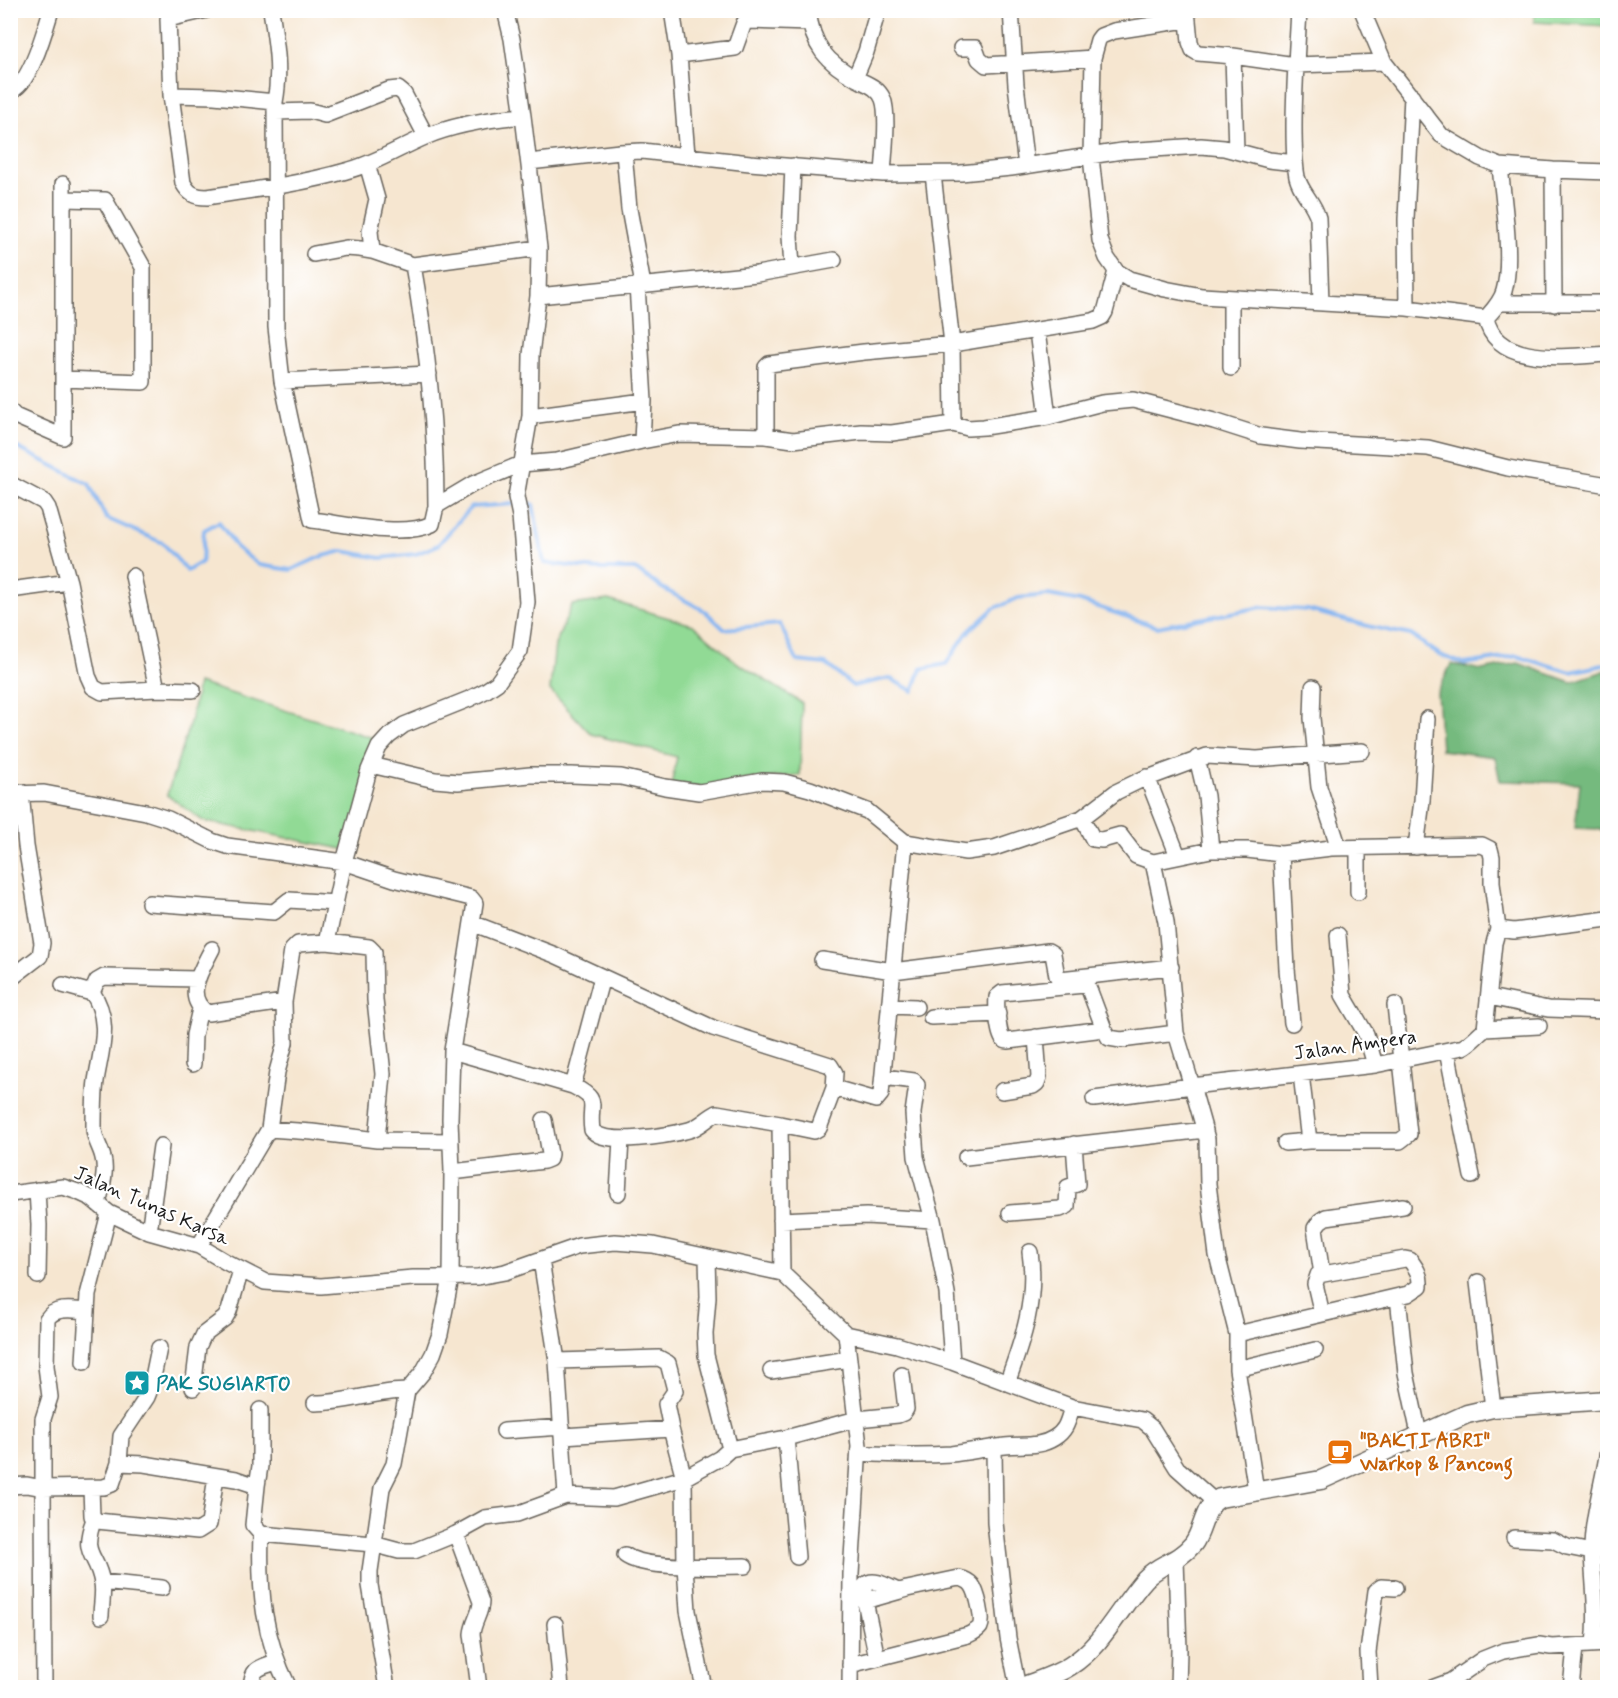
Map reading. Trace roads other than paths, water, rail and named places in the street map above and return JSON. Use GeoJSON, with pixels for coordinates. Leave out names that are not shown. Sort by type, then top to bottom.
{"type":"FeatureCollection","features":[{"type":"Feature","properties":{"kind":"street"},"geometry":{"type":"LineString","coordinates":[[10,91],[16,90],[26,79],[51,10]]}},
{"type":"Feature","properties":{"kind":"street"},"geometry":{"type":"LineString","coordinates":[[207,10],[168,19],[171,95],[183,183],[187,190],[196,197],[276,186],[345,171],[367,164],[442,130],[493,119],[523,116]]}},
{"type":"Feature","properties":{"kind":"street"},"geometry":{"type":"LineString","coordinates":[[271,10],[279,59],[276,107],[276,327],[282,381],[312,520],[403,531],[421,529],[432,524],[436,506],[435,438],[423,319],[412,265]]}},
{"type":"Feature","properties":{"kind":"street"},"geometry":{"type":"LineString","coordinates":[[327,942],[345,862],[371,765],[379,747],[404,725],[485,692],[501,678],[520,651],[527,602],[520,516],[516,497],[530,416],[531,356],[538,296],[539,248],[512,39],[505,10]]}},
{"type":"Feature","properties":{"kind":"street"},"geometry":{"type":"LineString","coordinates":[[672,10],[679,55],[687,155]]}},
{"type":"Feature","properties":{"kind":"street"},"geometry":{"type":"LineString","coordinates":[[855,78],[869,44],[878,10]]}},
{"type":"Feature","properties":{"kind":"street"},"geometry":{"type":"LineString","coordinates":[[1011,10],[1026,166]]}},
{"type":"Feature","properties":{"kind":"street"},"geometry":{"type":"LineString","coordinates":[[1299,10],[1295,65],[1295,163],[1303,192],[1316,208],[1318,218],[1321,302]]}},
{"type":"Feature","properties":{"kind":"street"},"geometry":{"type":"LineString","coordinates":[[1362,10],[1384,62],[1441,135],[1480,158],[1500,166],[1608,172]]}},
{"type":"Feature","properties":{"kind":"street"},"geometry":{"type":"LineString","coordinates":[[1384,62],[1295,65],[1198,53],[1193,50],[1190,42],[1187,15],[1107,33],[1098,40],[1093,58],[1091,157],[1100,240],[1107,258],[1116,271],[1129,279],[1202,296],[1407,308],[1486,318]]}},
{"type":"Feature","properties":{"kind":"street"},"geometry":{"type":"LineString","coordinates":[[679,55],[735,48],[744,23],[750,21],[808,17],[822,53],[831,63],[878,91],[882,98],[885,109],[883,174]]}},
{"type":"Feature","properties":{"kind":"street"},"geometry":{"type":"LineString","coordinates":[[961,48],[975,48],[979,58],[986,65],[1093,58]]}},
{"type":"Feature","properties":{"kind":"street"},"geometry":{"type":"LineString","coordinates":[[1233,56],[1236,151]]}},
{"type":"Feature","properties":{"kind":"street"},"geometry":{"type":"LineString","coordinates":[[171,95],[214,96],[325,115],[389,90],[398,89],[404,94],[426,136]]}},
{"type":"Feature","properties":{"kind":"street"},"geometry":{"type":"LineString","coordinates":[[1407,308],[1406,219],[1412,96]]}},
{"type":"Feature","properties":{"kind":"street"},"geometry":{"type":"LineString","coordinates":[[529,162],[642,151],[883,174],[933,174],[1026,166],[1122,151],[1201,146],[1295,163]]}},
{"type":"Feature","properties":{"kind":"street"},"geometry":{"type":"LineString","coordinates":[[624,152],[629,210],[640,285],[644,401],[642,441]]}},
{"type":"Feature","properties":{"kind":"street"},"geometry":{"type":"LineString","coordinates":[[367,164],[377,199],[370,231],[372,250]]}},
{"type":"Feature","properties":{"kind":"street"},"geometry":{"type":"LineString","coordinates":[[792,267],[790,236],[793,166]]}},
{"type":"Feature","properties":{"kind":"street"},"geometry":{"type":"LineString","coordinates":[[1486,318],[1504,291],[1508,259],[1500,166]]}},
{"type":"Feature","properties":{"kind":"street"},"geometry":{"type":"LineString","coordinates":[[1553,170],[1554,304]]}},
{"type":"Feature","properties":{"kind":"street"},"geometry":{"type":"LineString","coordinates":[[933,174],[952,344],[953,424]]}},
{"type":"Feature","properties":{"kind":"street"},"geometry":{"type":"LineString","coordinates":[[10,411],[15,416],[63,437],[63,379],[63,192],[105,200],[144,267],[143,382],[63,379]]}},
{"type":"Feature","properties":{"kind":"street"},"geometry":{"type":"LineString","coordinates":[[314,254],[346,248],[372,250],[412,265],[539,248]]}},
{"type":"Feature","properties":{"kind":"street"},"geometry":{"type":"LineString","coordinates":[[538,296],[758,274],[834,260]]}},
{"type":"Feature","properties":{"kind":"street"},"geometry":{"type":"LineString","coordinates":[[765,436],[765,379],[766,367],[769,364],[952,344],[1093,321],[1102,316],[1116,271]]}},
{"type":"Feature","properties":{"kind":"street"},"geometry":{"type":"LineString","coordinates":[[1231,298],[1231,368]]}},
{"type":"Feature","properties":{"kind":"street"},"geometry":{"type":"LineString","coordinates":[[1498,303],[1608,303]]}},
{"type":"Feature","properties":{"kind":"street"},"geometry":{"type":"LineString","coordinates":[[1486,318],[1488,327],[1496,339],[1506,347],[1522,354],[1608,354]]}},
{"type":"Feature","properties":{"kind":"street"},"geometry":{"type":"LineString","coordinates":[[1037,331],[1048,417]]}},
{"type":"Feature","properties":{"kind":"street"},"geometry":{"type":"LineString","coordinates":[[282,381],[429,374]]}},
{"type":"Feature","properties":{"kind":"street"},"geometry":{"type":"LineString","coordinates":[[436,506],[473,484],[520,464],[557,461],[679,434],[765,436],[793,440],[861,432],[892,433],[953,424],[968,428],[984,427],[1048,417],[1102,403],[1133,400],[1261,436],[1300,441],[1428,448],[1508,468],[1608,484]]}},
{"type":"Feature","properties":{"kind":"street"},"geometry":{"type":"LineString","coordinates":[[530,416],[644,401]]}},
{"type":"Feature","properties":{"kind":"street"},"geometry":{"type":"LineString","coordinates":[[10,484],[44,502],[48,508],[69,582],[88,676],[93,687],[102,692],[193,690]]}},
{"type":"Feature","properties":{"kind":"street"},"geometry":{"type":"LineString","coordinates":[[133,576],[157,689]]}},
{"type":"Feature","properties":{"kind":"street"},"geometry":{"type":"LineString","coordinates":[[10,590],[69,582]]}},
{"type":"Feature","properties":{"kind":"street"},"geometry":{"type":"LineString","coordinates":[[1313,687],[1312,718],[1319,787],[1339,848]]}},
{"type":"Feature","properties":{"kind":"street"},"geometry":{"type":"LineString","coordinates":[[1416,847],[1422,801],[1427,720]]}},
{"type":"Feature","properties":{"kind":"street"},"geometry":{"type":"LineString","coordinates":[[371,765],[435,780],[458,782],[530,775],[621,777],[699,792],[762,782],[784,782],[810,789],[867,811],[905,842],[966,852],[994,848],[1082,818],[1116,792],[1143,777],[1149,778],[1197,758],[1216,756],[1257,759],[1362,751]]}},
{"type":"Feature","properties":{"kind":"street"},"geometry":{"type":"LineString","coordinates":[[1197,758],[1206,796],[1211,850]]}},
{"type":"Feature","properties":{"kind":"street"},"geometry":{"type":"LineString","coordinates":[[1149,778],[1178,856]]}},
{"type":"Feature","properties":{"kind":"street"},"geometry":{"type":"LineString","coordinates":[[10,979],[40,956],[42,944],[16,793],[44,794],[146,812],[168,819],[226,846],[345,862],[394,879],[471,898],[475,903],[452,1051],[451,1278],[440,1334],[433,1354],[423,1372],[406,1391],[394,1464],[382,1488],[373,1544],[370,1585],[387,1688]]}},
{"type":"Feature","properties":{"kind":"street"},"geometry":{"type":"LineString","coordinates":[[1082,818],[1094,839],[1102,840],[1120,835],[1136,856],[1153,862],[1211,850],[1247,850],[1281,854],[1339,848],[1482,845],[1490,849],[1492,857],[1492,883],[1498,929],[1494,943],[1485,1029],[1539,1026]]}},
{"type":"Feature","properties":{"kind":"street"},"geometry":{"type":"LineString","coordinates":[[834,1088],[876,1100],[880,1098],[884,1077],[905,842]]}},
{"type":"Feature","properties":{"kind":"street"},"geometry":{"type":"LineString","coordinates":[[1358,848],[1358,892]]}},
{"type":"Feature","properties":{"kind":"street"},"geometry":{"type":"LineString","coordinates":[[1281,854],[1292,1023]]}},
{"type":"Feature","properties":{"kind":"street"},"geometry":{"type":"LineString","coordinates":[[1153,862],[1166,922],[1176,1033],[1205,1130],[1208,1184],[1217,1256],[1237,1334],[1237,1369],[1256,1491]]}},
{"type":"Feature","properties":{"kind":"street"},"geometry":{"type":"LineString","coordinates":[[149,903],[274,912],[289,900],[336,903]]}},
{"type":"Feature","properties":{"kind":"street"},"geometry":{"type":"LineString","coordinates":[[1498,929],[1514,931],[1608,919]]}},
{"type":"Feature","properties":{"kind":"street"},"geometry":{"type":"LineString","coordinates":[[452,1051],[573,1086],[591,1096],[592,1126],[595,1134],[621,1139],[689,1130],[717,1113],[814,1131],[819,1128],[834,1088],[835,1073],[830,1065],[712,1028],[555,955],[472,923]]}},
{"type":"Feature","properties":{"kind":"street"},"geometry":{"type":"LineString","coordinates":[[1338,935],[1343,995],[1366,1034],[1375,1065]]}},
{"type":"Feature","properties":{"kind":"street"},"geometry":{"type":"LineString","coordinates":[[199,1246],[269,1129],[277,1072],[285,1043],[284,1002],[292,950],[295,945],[327,942],[369,947],[374,952],[375,1000],[383,1074],[377,1140]]}},
{"type":"Feature","properties":{"kind":"street"},"geometry":{"type":"LineString","coordinates":[[212,949],[197,979],[195,989],[195,1000],[200,1009],[208,1013],[284,1002]]}},
{"type":"Feature","properties":{"kind":"street"},"geometry":{"type":"LineString","coordinates":[[822,960],[893,971],[1044,950],[1053,954],[1057,976],[1060,979],[1171,967]]}},
{"type":"Feature","properties":{"kind":"street"},"geometry":{"type":"LineString","coordinates":[[92,992],[97,981],[104,977],[197,979]]}},
{"type":"Feature","properties":{"kind":"street"},"geometry":{"type":"LineString","coordinates":[[573,1086],[603,977]]}},
{"type":"Feature","properties":{"kind":"street"},"geometry":{"type":"LineString","coordinates":[[63,986],[92,992]]}},
{"type":"Feature","properties":{"kind":"street"},"geometry":{"type":"LineString","coordinates":[[1104,1029],[1004,1040],[1001,1036],[997,997],[1002,993],[1084,986],[1089,989],[1109,1038],[1114,1040],[1176,1033]]}},
{"type":"Feature","properties":{"kind":"street"},"geometry":{"type":"LineString","coordinates":[[84,1362],[88,1295],[104,1208],[105,1168],[104,1159],[95,1139],[96,1084],[103,1051],[103,1036],[100,1007],[92,992]]}},
{"type":"Feature","properties":{"kind":"street"},"geometry":{"type":"LineString","coordinates":[[1489,997],[1548,1009],[1608,1011]]}},
{"type":"Feature","properties":{"kind":"street"},"geometry":{"type":"LineString","coordinates":[[1285,1143],[1400,1141],[1405,1138],[1409,1131],[1395,1005]]}},
{"type":"Feature","properties":{"kind":"street"},"geometry":{"type":"LineString","coordinates":[[890,1006],[916,1007]]}},
{"type":"Feature","properties":{"kind":"street"},"geometry":{"type":"LineString","coordinates":[[193,1064],[194,1035],[200,1009]]}},
{"type":"Feature","properties":{"kind":"street"},"geometry":{"type":"LineString","coordinates":[[931,1017],[998,1014]]}},
{"type":"Feature","properties":{"kind":"street","name":"Jalan Ampera"},"geometry":{"type":"LineString","coordinates":[[1094,1099],[1401,1061],[1447,1051],[1472,1042],[1485,1029]]}},
{"type":"Feature","properties":{"kind":"street"},"geometry":{"type":"LineString","coordinates":[[1002,1091],[1033,1086],[1037,1083],[1039,1077],[1036,1037]]}},
{"type":"Feature","properties":{"kind":"street"},"geometry":{"type":"LineString","coordinates":[[1447,1051],[1472,1176]]}},
{"type":"Feature","properties":{"kind":"street"},"geometry":{"type":"LineString","coordinates":[[1301,1074],[1309,1141]]}},
{"type":"Feature","properties":{"kind":"street"},"geometry":{"type":"LineString","coordinates":[[884,1077],[914,1081],[917,1085],[913,1113],[916,1157],[933,1220],[948,1293],[952,1362]]}},
{"type":"Feature","properties":{"kind":"street"},"geometry":{"type":"LineString","coordinates":[[452,1172],[549,1159],[544,1120]]}},
{"type":"Feature","properties":{"kind":"street"},"geometry":{"type":"LineString","coordinates":[[780,1124],[782,1273],[846,1334],[897,1345],[952,1362],[1072,1407],[1142,1420],[1152,1428],[1177,1468],[1214,1501]]}},
{"type":"Feature","properties":{"kind":"street"},"geometry":{"type":"LineString","coordinates":[[269,1129],[377,1140],[451,1141]]}},
{"type":"Feature","properties":{"kind":"street"},"geometry":{"type":"LineString","coordinates":[[966,1157],[1205,1130]]}},
{"type":"Feature","properties":{"kind":"street"},"geometry":{"type":"LineString","coordinates":[[618,1193],[621,1139]]}},
{"type":"Feature","properties":{"kind":"street"},"geometry":{"type":"LineString","coordinates":[[1010,1213],[1063,1209],[1067,1206],[1068,1187],[1077,1183],[1074,1144]]}},
{"type":"Feature","properties":{"kind":"street"},"geometry":{"type":"LineString","coordinates":[[149,1232],[161,1146]]}},
{"type":"Feature","properties":{"kind":"street","name":"Jalan Tunas Karsa"},"geometry":{"type":"LineString","coordinates":[[10,1194],[63,1187],[91,1198],[104,1208],[149,1232],[199,1246],[265,1282],[303,1286],[414,1278],[478,1277],[505,1272],[579,1246],[615,1242],[653,1245],[782,1273]]}},
{"type":"Feature","properties":{"kind":"street"},"geometry":{"type":"LineString","coordinates":[[37,1190],[38,1276]]}},
{"type":"Feature","properties":{"kind":"street"},"geometry":{"type":"LineString","coordinates":[[1322,1274],[1315,1228],[1320,1221],[1326,1218],[1403,1206]]}},
{"type":"Feature","properties":{"kind":"street"},"geometry":{"type":"LineString","coordinates":[[781,1220],[867,1216],[933,1220]]}},
{"type":"Feature","properties":{"kind":"street"},"geometry":{"type":"LineString","coordinates":[[1007,1383],[1022,1343],[1031,1303],[1033,1271],[1030,1252]]}},
{"type":"Feature","properties":{"kind":"street"},"geometry":{"type":"LineString","coordinates":[[706,1258],[708,1297],[706,1355],[730,1449]]}},
{"type":"Feature","properties":{"kind":"street"},"geometry":{"type":"LineString","coordinates":[[542,1260],[557,1361],[566,1496]]}},
{"type":"Feature","properties":{"kind":"street"},"geometry":{"type":"LineString","coordinates":[[1237,1334],[1398,1297],[1407,1294],[1420,1286],[1417,1270],[1410,1260],[1317,1275],[1315,1284],[1322,1314]]}},
{"type":"Feature","properties":{"kind":"street"},"geometry":{"type":"LineString","coordinates":[[193,1388],[198,1347],[204,1334],[225,1318],[229,1311],[241,1270]]}},
{"type":"Feature","properties":{"kind":"street"},"geometry":{"type":"LineString","coordinates":[[1478,1282],[1493,1408]]}},
{"type":"Feature","properties":{"kind":"street"},"geometry":{"type":"LineString","coordinates":[[1398,1297],[1406,1373],[1419,1434]]}},
{"type":"Feature","properties":{"kind":"street"},"geometry":{"type":"LineString","coordinates":[[44,1688],[43,1419],[50,1397],[46,1366],[47,1318],[51,1313],[60,1310],[87,1311]]}},
{"type":"Feature","properties":{"kind":"street"},"geometry":{"type":"LineString","coordinates":[[846,1334],[859,1453],[851,1574],[850,1688]]}},
{"type":"Feature","properties":{"kind":"street"},"geometry":{"type":"LineString","coordinates":[[10,1486],[92,1488],[112,1484],[119,1463],[121,1436],[147,1398],[159,1348]]}},
{"type":"Feature","properties":{"kind":"street"},"geometry":{"type":"LineString","coordinates":[[1237,1369],[1315,1350]]}},
{"type":"Feature","properties":{"kind":"street"},"geometry":{"type":"LineString","coordinates":[[557,1361],[659,1358],[671,1368],[675,1391],[666,1404],[670,1429],[684,1478],[688,1611],[704,1688]]}},
{"type":"Feature","properties":{"kind":"street"},"geometry":{"type":"LineString","coordinates":[[771,1371],[849,1359]]}},
{"type":"Feature","properties":{"kind":"street"},"geometry":{"type":"LineString","coordinates":[[260,1410],[260,1466],[253,1525],[261,1534],[373,1544],[399,1551],[414,1551],[456,1534],[485,1518],[517,1514],[566,1496],[614,1498],[684,1478],[720,1458],[730,1449],[786,1438],[857,1419],[903,1413],[906,1409],[902,1375]]}},
{"type":"Feature","properties":{"kind":"street"},"geometry":{"type":"LineString","coordinates":[[315,1403],[331,1403],[388,1391],[406,1391]]}},
{"type":"Feature","properties":{"kind":"street"},"geometry":{"type":"LineString","coordinates":[[994,1448],[995,1523],[1008,1638],[1018,1688],[1046,1683],[1085,1655],[1145,1579],[1154,1571],[1176,1560],[1195,1541],[1203,1526],[1209,1506],[1214,1501],[1321,1480],[1467,1414],[1493,1408],[1608,1400]]}},
{"type":"Feature","properties":{"kind":"street"},"geometry":{"type":"LineString","coordinates":[[859,1453],[951,1454],[1036,1445],[1045,1443],[1066,1428],[1072,1407]]}},
{"type":"Feature","properties":{"kind":"street"},"geometry":{"type":"LineString","coordinates":[[504,1431],[670,1429]]}},
{"type":"Feature","properties":{"kind":"street"},"geometry":{"type":"LineString","coordinates":[[786,1438],[797,1557]]}},
{"type":"Feature","properties":{"kind":"street"},"geometry":{"type":"LineString","coordinates":[[1432,1688],[1451,1681],[1483,1659],[1503,1652],[1539,1645],[1575,1647],[1601,1644],[1597,1624],[1592,1552],[1601,1533],[1608,1450]]}},
{"type":"Feature","properties":{"kind":"street"},"geometry":{"type":"LineString","coordinates":[[119,1463],[144,1464],[236,1479],[257,1486]]}},
{"type":"Feature","properties":{"kind":"street"},"geometry":{"type":"LineString","coordinates":[[94,1520],[198,1530],[209,1524],[216,1476]]}},
{"type":"Feature","properties":{"kind":"street"},"geometry":{"type":"LineString","coordinates":[[92,1488],[94,1520],[88,1547],[102,1582],[100,1616]]}},
{"type":"Feature","properties":{"kind":"street"},"geometry":{"type":"LineString","coordinates":[[261,1534],[259,1566],[264,1619],[276,1662],[288,1688]]}},
{"type":"Feature","properties":{"kind":"street"},"geometry":{"type":"LineString","coordinates":[[456,1534],[481,1602],[481,1609],[472,1634],[478,1688]]}},
{"type":"Feature","properties":{"kind":"street"},"geometry":{"type":"LineString","coordinates":[[1514,1538],[1553,1540],[1567,1547],[1592,1552]]}},
{"type":"Feature","properties":{"kind":"street"},"geometry":{"type":"LineString","coordinates":[[625,1555],[635,1560],[685,1566],[745,1566]]}},
{"type":"Feature","properties":{"kind":"street"},"geometry":{"type":"LineString","coordinates":[[1176,1560],[1178,1688]]}},
{"type":"Feature","properties":{"kind":"street"},"geometry":{"type":"LineString","coordinates":[[850,1665],[968,1635],[979,1629],[981,1613],[972,1585],[967,1580],[959,1578],[865,1600],[877,1658]]}},
{"type":"Feature","properties":{"kind":"street"},"geometry":{"type":"LineString","coordinates":[[102,1582],[162,1588]]}},
{"type":"Feature","properties":{"kind":"street"},"geometry":{"type":"LineString","coordinates":[[1370,1688],[1368,1652],[1376,1591],[1382,1587],[1395,1588]]}},
{"type":"Feature","properties":{"kind":"street"},"geometry":{"type":"LineString","coordinates":[[555,1624],[561,1688]]}},
{"type":"Feature","properties":{"kind":"street"},"geometry":{"type":"LineString","coordinates":[[1571,1688],[1575,1647]]}},
{"type":"Feature","properties":{"kind":"street"},"geometry":{"type":"LineString","coordinates":[[251,1688],[253,1673],[256,1669],[276,1662]]}},
{"type":"Feature","properties":{"kind":"waterway"},"geometry":{"type":"LineString","coordinates":[[10,444],[89,484],[106,518],[163,543],[187,571],[202,562],[204,530],[219,522],[237,548],[259,565],[291,570],[320,557],[343,551],[381,558],[416,554],[438,545],[471,507],[514,504]]}},
{"type":"Feature","properties":{"kind":"waterway"},"geometry":{"type":"LineString","coordinates":[[522,504],[533,504],[544,563],[598,569],[635,569],[662,588],[705,611],[724,629],[780,624],[797,661],[826,664],[853,686],[889,678],[913,691],[921,669],[946,664],[967,633],[993,609],[1018,598],[1048,595],[1080,601],[1157,627],[1262,607],[1308,610],[1411,635],[1440,655],[1464,664],[1517,656],[1571,672],[1608,664]]}},
{"type":"Feature","properties":{"kind":"place","name":"PAK SUGIARTO"},"geometry":{"type":"Point","coordinates":[137,1383]}},
{"type":"Feature","properties":{"kind":"place","name":"\"BAKTI ABRI\" Warkop & Pancong"},"geometry":{"type":"Point","coordinates":[1340,1452]}}]}
